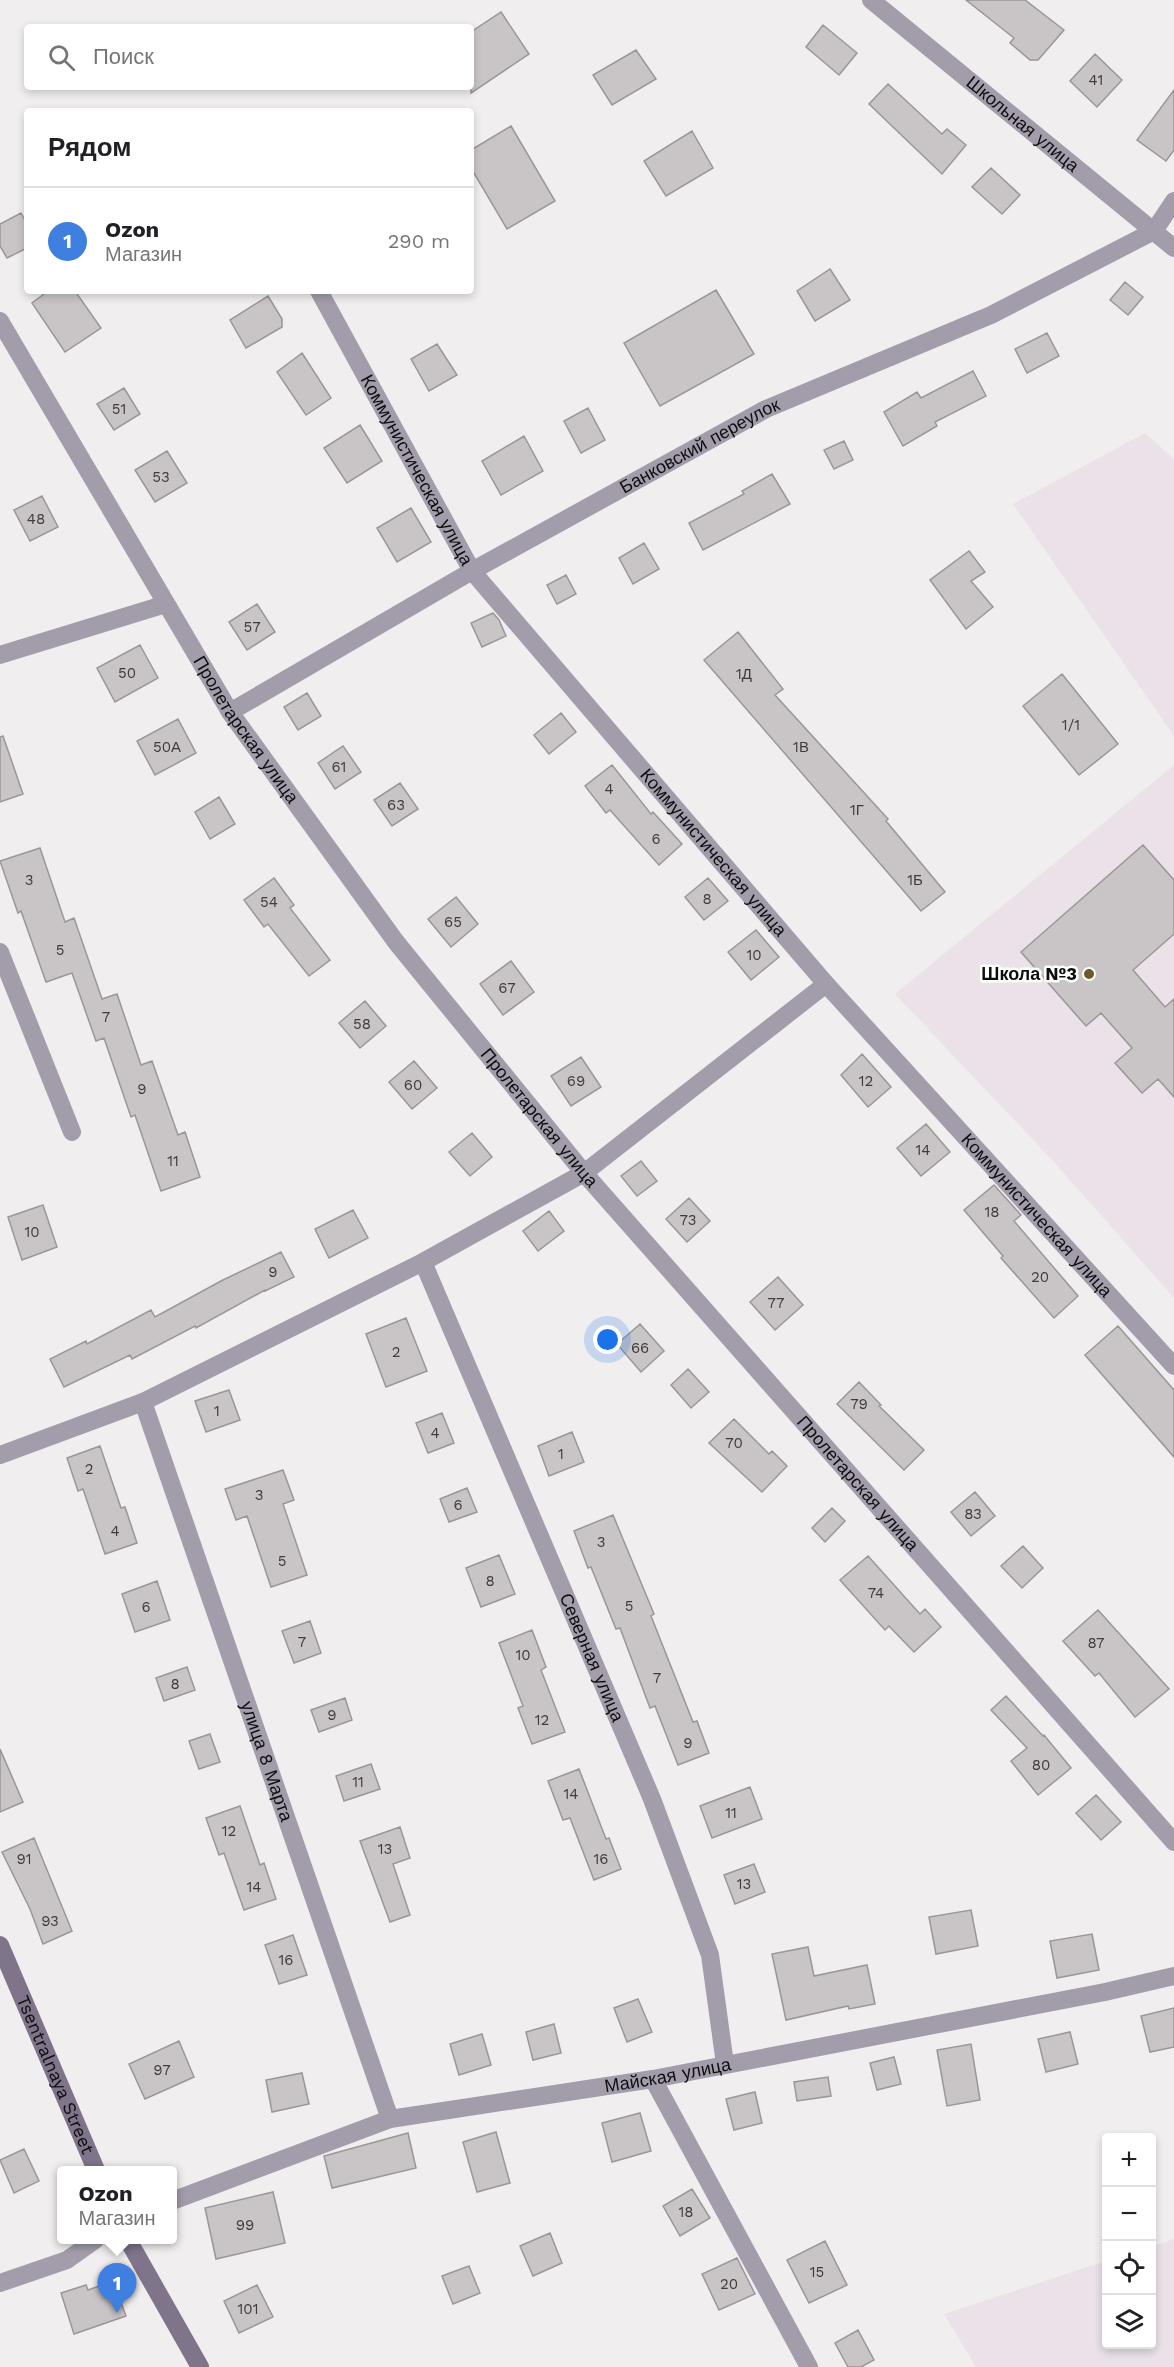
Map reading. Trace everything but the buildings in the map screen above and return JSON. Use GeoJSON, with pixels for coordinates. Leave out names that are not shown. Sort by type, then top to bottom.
{"type":"FeatureCollection","features":[{"type":"Feature","properties":{"kind":"main road","name":"Tsentralnaya Street"},"geometry":{"type":"LineString","coordinates":[[0,1946],[94,2166]]}},
{"type":"Feature","properties":{"kind":"main road"},"geometry":{"type":"LineString","coordinates":[[130,2244],[200,2367]]}},
{"type":"Feature","properties":{"kind":"street","name":"Школьная улица"},"geometry":{"type":"LineString","coordinates":[[871,0],[1174,248]]}},
{"type":"Feature","properties":{"kind":"street","name":"Банковский переулок"},"geometry":{"type":"LineString","coordinates":[[230,712],[472,572],[766,409],[990,315],[1154,231],[1174,201]]}},
{"type":"Feature","properties":{"kind":"street","name":"Коммунистическая улица"},"geometry":{"type":"LineString","coordinates":[[321,294],[472,572],[826,984],[1174,1366]]}},
{"type":"Feature","properties":{"kind":"street","name":"Пролетарская улица"},"geometry":{"type":"LineString","coordinates":[[0,321],[230,712],[396,942],[584,1173],[1174,1842]]}},
{"type":"Feature","properties":{"kind":"street"},"geometry":{"type":"LineString","coordinates":[[0,655],[166,604]]}},
{"type":"Feature","properties":{"kind":"street"},"geometry":{"type":"LineString","coordinates":[[0,952],[72,1132]]}},
{"type":"Feature","properties":{"kind":"street"},"geometry":{"type":"LineString","coordinates":[[0,1455],[143,1402],[423,1262],[584,1173],[826,984]]}},
{"type":"Feature","properties":{"kind":"street","name":"Северная улица"},"geometry":{"type":"LineString","coordinates":[[423,1262],[652,1798],[711,1955],[725,2064]]}},
{"type":"Feature","properties":{"kind":"street","name":"улица 8 Марта"},"geometry":{"type":"LineString","coordinates":[[143,1402],[390,2119]]}},
{"type":"Feature","properties":{"kind":"street","name":"Майская улица"},"geometry":{"type":"LineString","coordinates":[[177,2199],[390,2119],[653,2079],[1105,1992],[1174,1976]]}},
{"type":"Feature","properties":{"kind":"street"},"geometry":{"type":"LineString","coordinates":[[653,2079],[809,2367]]}},
{"type":"Feature","properties":{"kind":"street"},"geometry":{"type":"LineString","coordinates":[[0,2283],[67,2260],[89,2244]]}},
{"type":"Feature","properties":{"kind":"shaded area"},"geometry":{"type":"Polygon","coordinates":[[[1145,433],[1174,459],[1174,736],[1013,504],[1145,433]]]}},
{"type":"Feature","properties":{"kind":"shaded area"},"geometry":{"type":"Polygon","coordinates":[[[1174,765],[1174,1298],[1054,1162],[895,994],[1174,765]]]}},
{"type":"Feature","properties":{"kind":"shaded area"},"geometry":{"type":"Polygon","coordinates":[[[1174,2239],[1174,2367],[976,2367],[944,2314],[1102,2262],[1102,2349],[1156,2349],[1156,2246],[1174,2239]]]}},
{"type":"Feature","properties":{"kind":"place","name":"Школа №3"},"geometry":{"type":"Point","coordinates":[1089,974]}},
{"type":"Feature","properties":{"kind":"place","name":"Ozon"},"geometry":{"type":"Point","coordinates":[117,2313]}}]}
